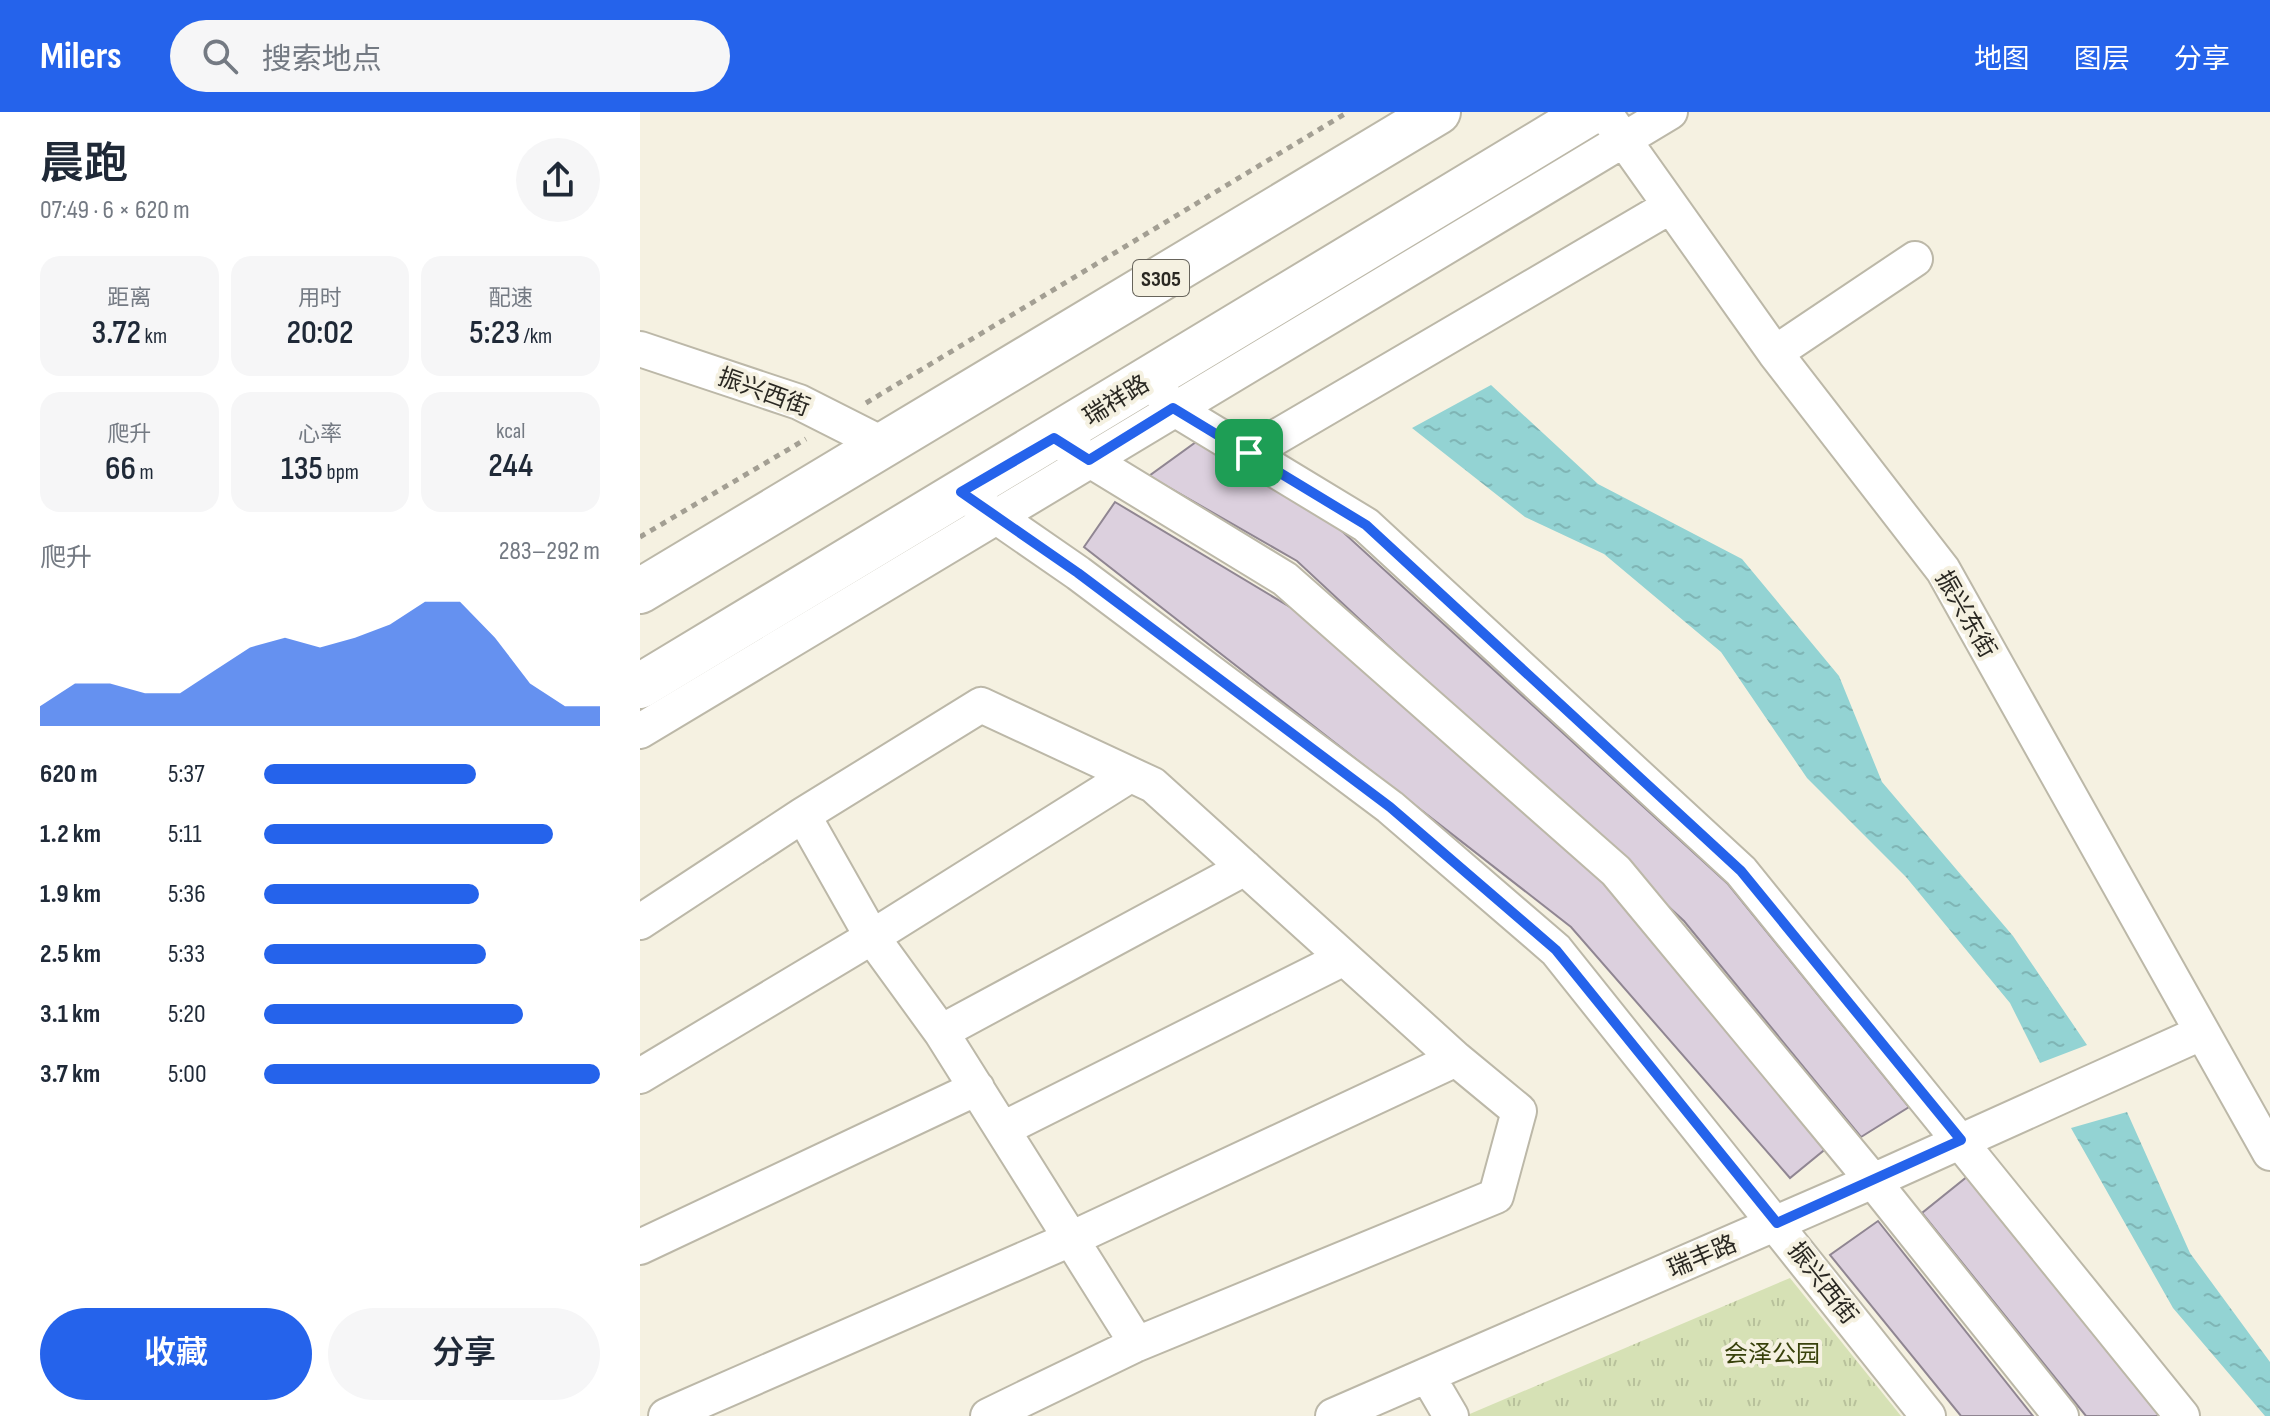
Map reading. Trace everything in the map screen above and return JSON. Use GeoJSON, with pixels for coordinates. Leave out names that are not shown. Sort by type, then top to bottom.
{"type":"FeatureCollection","features":[{"type":"Feature","properties":{"kind":"main road","name":"S305"},"geometry":{"type":"LineString","coordinates":[[640,591],[1438,112]]}},
{"type":"Feature","properties":{"kind":"main road","name":"瑞祥路"},"geometry":{"type":"LineString","coordinates":[[640,686],[978,504],[1606,121]]}},
{"type":"Feature","properties":{"kind":"street"},"geometry":{"type":"LineString","coordinates":[[1606,121],[1670,112]]}},
{"type":"Feature","properties":{"kind":"street","name":"振兴东街"},"geometry":{"type":"LineString","coordinates":[[1606,121],[1775,353],[1943,570],[2270,1153]]}},
{"type":"Feature","properties":{"kind":"street"},"geometry":{"type":"LineString","coordinates":[[1249,453],[1669,207]]}},
{"type":"Feature","properties":{"kind":"street"},"geometry":{"type":"LineString","coordinates":[[1775,353],[1915,259]]}},
{"type":"Feature","properties":{"kind":"street","name":"振兴西街"},"geometry":{"type":"LineString","coordinates":[[640,349],[799,402],[884,445]]}},
{"type":"Feature","properties":{"kind":"street"},"geometry":{"type":"LineString","coordinates":[[1162,393],[1249,453],[1366,525],[1741,871],[2182,1416]]}},
{"type":"Feature","properties":{"kind":"street"},"geometry":{"type":"LineString","coordinates":[[1071,449],[1285,579],[1616,871],[1873,1181],[2061,1416]]}},
{"type":"Feature","properties":{"kind":"street","name":"振兴西街"},"geometry":{"type":"LineString","coordinates":[[978,504],[1390,807],[1556,950],[1928,1416]]}},
{"type":"Feature","properties":{"kind":"street"},"geometry":{"type":"LineString","coordinates":[[640,731],[978,504]]}},
{"type":"Feature","properties":{"kind":"street"},"geometry":{"type":"LineString","coordinates":[[640,922],[803,815],[981,705],[1153,785],[1456,1059],[1519,1111],[1496,1196],[1137,1344],[988,1416]]}},
{"type":"Feature","properties":{"kind":"street"},"geometry":{"type":"LineString","coordinates":[[640,1076],[872,937],[1130,775]]}},
{"type":"Feature","properties":{"kind":"street"},"geometry":{"type":"LineString","coordinates":[[803,815],[872,937],[941,1032],[1137,1344]]}},
{"type":"Feature","properties":{"kind":"street"},"geometry":{"type":"LineString","coordinates":[[941,1032],[1245,868]]}},
{"type":"Feature","properties":{"kind":"street"},"geometry":{"type":"LineString","coordinates":[[1003,1129],[1344,958]]}},
{"type":"Feature","properties":{"kind":"street","name":"瑞丰路"},"geometry":{"type":"LineString","coordinates":[[1333,1416],[1873,1181],[2201,1033]]}},
{"type":"Feature","properties":{"kind":"street"},"geometry":{"type":"LineString","coordinates":[[666,1416],[1073,1238],[1456,1059]]}},
{"type":"Feature","properties":{"kind":"street"},"geometry":{"type":"LineString","coordinates":[[640,1247],[977,1088]]}},
{"type":"Feature","properties":{"kind":"street"},"geometry":{"type":"LineString","coordinates":[[1427,1375],[1451,1416]]}},
{"type":"Feature","properties":{"kind":"path"},"geometry":{"type":"LineString","coordinates":[[640,537],[1348,112]]}},
{"type":"Feature","properties":{"kind":"green space","name":"会泽公园"},"geometry":{"type":"Polygon","coordinates":[[[1790,1278],[1901,1416],[1465,1416],[1790,1278]]]}},
{"type":"Feature","properties":{"kind":"water"},"geometry":{"type":"Polygon","coordinates":[[[1491,385],[1598,484],[1742,559],[1839,676],[1882,782],[2013,936],[2087,1045],[2040,1063],[2010,1003],[1906,877],[1807,778],[1721,652],[1604,554],[1525,517],[1412,428],[1491,385]]]}},
{"type":"Feature","properties":{"kind":"water"},"geometry":{"type":"Polygon","coordinates":[[[2127,1112],[2190,1253],[2270,1362],[2270,1416],[2265,1416],[2173,1308],[2071,1128],[2127,1112]]]}},
{"type":"Feature","properties":{"kind":"building"},"geometry":{"type":"Polygon","coordinates":[[[1196,442],[1332,522],[1728,884],[1909,1107],[1861,1137],[1684,921],[1297,561],[1149,476],[1196,442]]]}},
{"type":"Feature","properties":{"kind":"building"},"geometry":{"type":"Polygon","coordinates":[[[1115,502],[1300,613],[1618,889],[1834,1142],[1790,1178],[1571,927],[1084,547],[1115,502]]]}},
{"type":"Feature","properties":{"kind":"building"},"geometry":{"type":"Polygon","coordinates":[[[1968,1176],[2161,1416],[2086,1416],[1922,1213],[1968,1176]]]}},
{"type":"Feature","properties":{"kind":"building"},"geometry":{"type":"Polygon","coordinates":[[[1878,1221],[2033,1416],[1961,1416],[1830,1255],[1878,1221]]]}},
{"type":"Feature","properties":{"kind":"route"},"geometry":{"type":"LineString","coordinates":[[1173,408],[1249,453],[1366,525],[1741,871],[1961,1140],[1777,1223],[1556,950],[1390,807],[1078,573],[961,492],[1054,438],[1089,460],[1173,408]]}}]}
